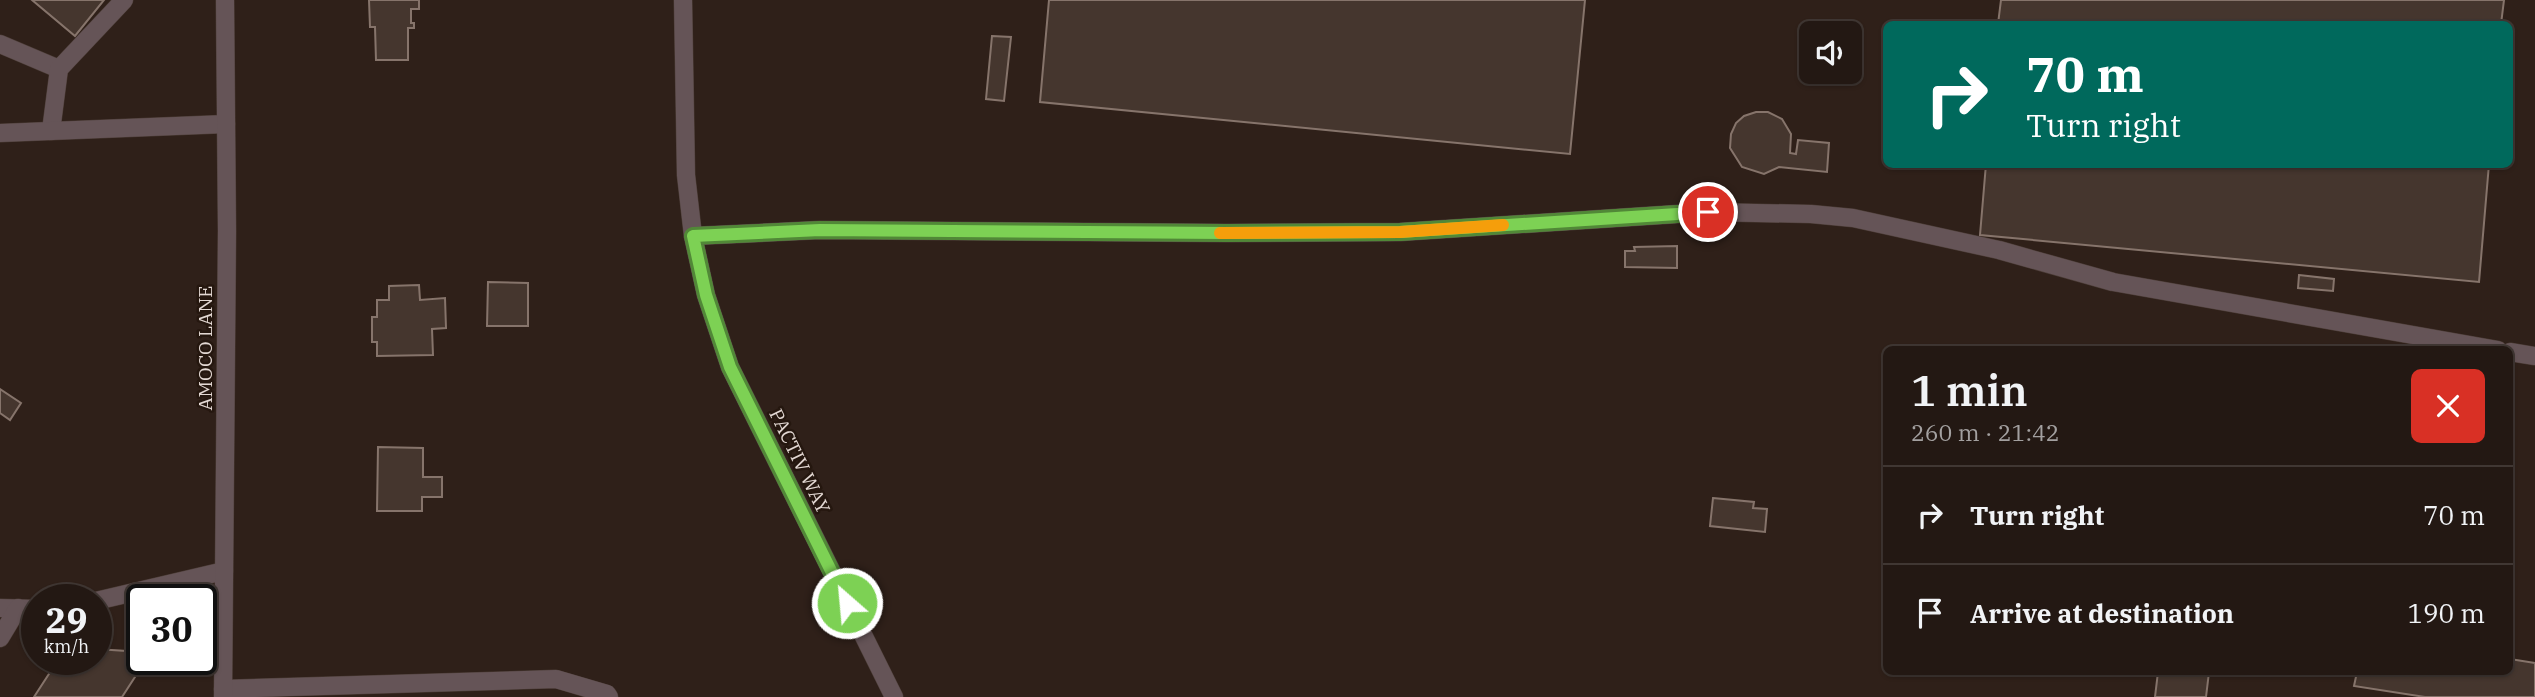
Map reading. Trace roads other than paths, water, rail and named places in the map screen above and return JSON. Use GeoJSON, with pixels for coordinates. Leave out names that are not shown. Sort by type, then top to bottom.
{"type":"FeatureCollection","features":[{"type":"Feature","properties":{"kind":"street"},"geometry":{"type":"LineString","coordinates":[[51,131],[59,69],[124,0]]}},
{"type":"Feature","properties":{"kind":"street","name":"AMOCO LANE"},"geometry":{"type":"LineString","coordinates":[[223,693],[225,0]]}},
{"type":"Feature","properties":{"kind":"street","name":"PACTIV WAY"},"geometry":{"type":"LineString","coordinates":[[683,0],[685,175],[693,236],[706,295],[730,367],[894,697]]}},
{"type":"Feature","properties":{"kind":"street"},"geometry":{"type":"LineString","coordinates":[[0,44],[59,69]]}},
{"type":"Feature","properties":{"kind":"street"},"geometry":{"type":"LineString","coordinates":[[0,133],[226,124]]}},
{"type":"Feature","properties":{"kind":"street"},"geometry":{"type":"LineString","coordinates":[[693,236],[820,230],[1400,232],[1708,212],[1811,214],[1853,218],[1985,247],[2113,282],[2475,346]]}},
{"type":"Feature","properties":{"kind":"street"},"geometry":{"type":"LineString","coordinates":[[2513,352],[2535,356]]}},
{"type":"Feature","properties":{"kind":"street"},"geometry":{"type":"LineString","coordinates":[[112,597],[224,571]]}},
{"type":"Feature","properties":{"kind":"street"},"geometry":{"type":"LineString","coordinates":[[0,638],[9,608]]}},
{"type":"Feature","properties":{"kind":"street"},"geometry":{"type":"LineString","coordinates":[[223,693],[355,691],[556,679],[609,697]]}}]}
